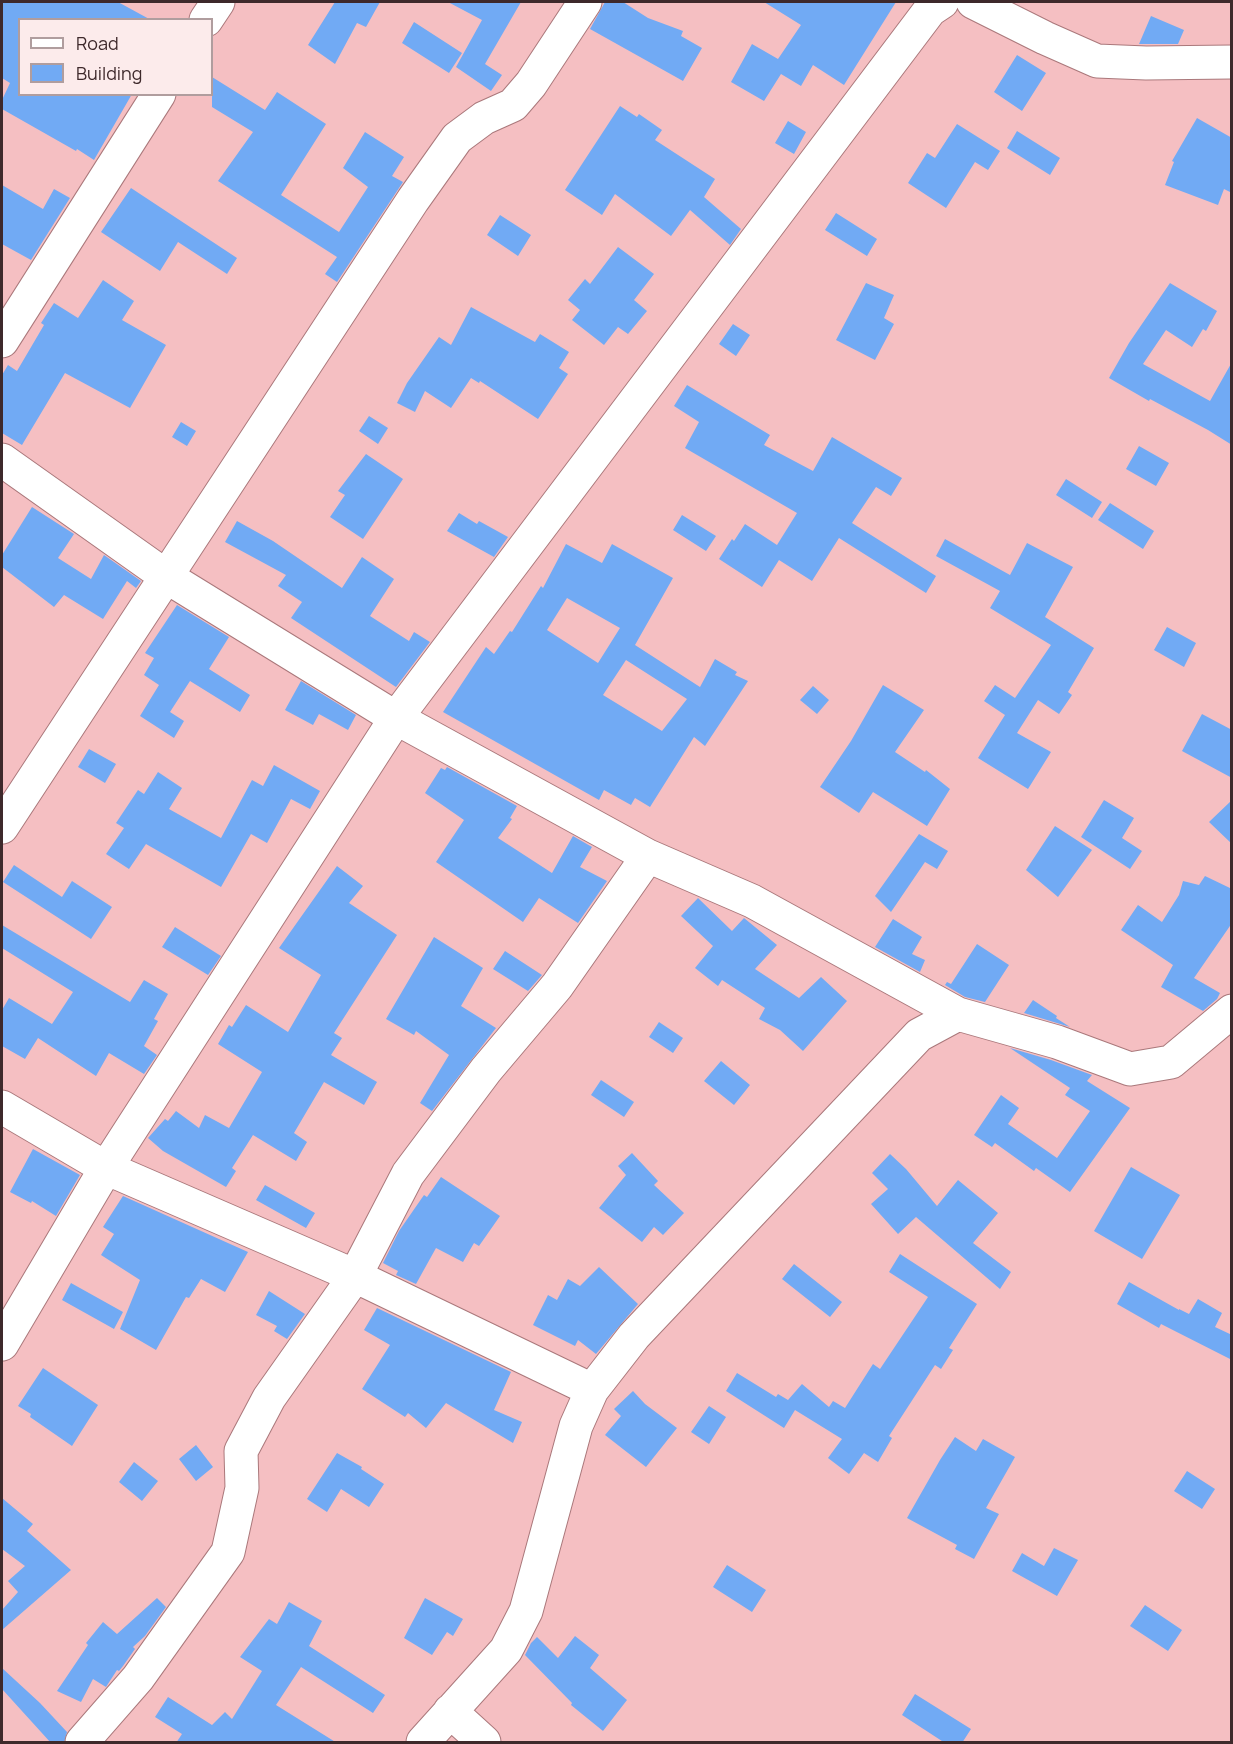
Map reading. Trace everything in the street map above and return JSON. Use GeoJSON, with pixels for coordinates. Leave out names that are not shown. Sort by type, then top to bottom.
{"type":"FeatureCollection","features":[{"type":"Feature","properties":{"kind":"street"},"geometry":{"type":"LineString","coordinates":[[208,18],[218,2]]}},
{"type":"Feature","properties":{"kind":"street"},"geometry":{"type":"LineString","coordinates":[[2,827],[413,200],[457,138],[484,118],[513,105],[531,84],[585,2]]}},
{"type":"Feature","properties":{"kind":"street"},"geometry":{"type":"LineString","coordinates":[[2,1344],[106,1168],[396,718],[930,10],[942,2]]}},
{"type":"Feature","properties":{"kind":"street"},"geometry":{"type":"LineString","coordinates":[[973,2],[1097,61],[1232,62]]}},
{"type":"Feature","properties":{"kind":"street"},"geometry":{"type":"LineString","coordinates":[[2,340],[158,96]]}},
{"type":"Feature","properties":{"kind":"street"},"geometry":{"type":"LineString","coordinates":[[2,460],[167,577],[396,718],[648,856],[752,901],[958,1014],[1057,1042],[1130,1068],[1170,1062],[1232,1011]]}},
{"type":"Feature","properties":{"kind":"street"},"geometry":{"type":"LineString","coordinates":[[82,1743],[138,1678],[228,1552],[242,1488],[241,1451],[269,1398],[355,1276],[408,1174],[486,1070],[557,986],[648,856]]}},
{"type":"Feature","properties":{"kind":"street"},"geometry":{"type":"LineString","coordinates":[[423,1743],[506,1650],[526,1611],[576,1426],[592,1390],[634,1336],[919,1035],[958,1014]]}},
{"type":"Feature","properties":{"kind":"street"},"geometry":{"type":"LineString","coordinates":[[2,1107],[106,1168],[355,1276],[592,1390]]}},
{"type":"Feature","properties":{"kind":"street"},"geometry":{"type":"LineString","coordinates":[[450,1711],[484,1743]]}},
{"type":"Feature","properties":{"kind":"building"},"geometry":{"type":"Polygon","coordinates":[[[2,2],[118,2],[147,18],[18,18],[18,96],[131,96],[94,160],[2,109],[2,100],[10,83],[2,78],[2,2]]]}},
{"type":"Feature","properties":{"kind":"building"},"geometry":{"type":"Polygon","coordinates":[[[335,2],[380,2],[366,27],[357,23],[335,64],[308,45],[335,2]]]}},
{"type":"Feature","properties":{"kind":"building"},"geometry":{"type":"Polygon","coordinates":[[[448,2],[521,2],[485,64],[502,75],[491,91],[456,67],[482,20],[448,2]]]}},
{"type":"Feature","properties":{"kind":"building"},"geometry":{"type":"Polygon","coordinates":[[[605,2],[623,2],[648,18],[683,31],[681,36],[702,48],[683,81],[590,29],[605,2]]]}},
{"type":"Feature","properties":{"kind":"building"},"geometry":{"type":"Polygon","coordinates":[[[764,2],[896,2],[844,85],[813,65],[801,86],[781,74],[764,101],[731,82],[752,44],[778,59],[801,25],[764,2]]]}},
{"type":"Feature","properties":{"kind":"building"},"geometry":{"type":"Polygon","coordinates":[[[1151,16],[1184,30],[1178,44],[1139,44],[1151,16]]]}},
{"type":"Feature","properties":{"kind":"building"},"geometry":{"type":"Polygon","coordinates":[[[414,22],[462,53],[449,73],[402,43],[414,22]]]}},
{"type":"Feature","properties":{"kind":"building"},"geometry":{"type":"Polygon","coordinates":[[[1017,55],[1046,73],[1022,111],[994,92],[1017,55]]]}},
{"type":"Feature","properties":{"kind":"building"},"geometry":{"type":"Polygon","coordinates":[[[213,78],[265,110],[277,92],[326,124],[281,195],[339,232],[368,187],[343,168],[365,132],[404,157],[392,176],[403,182],[337,282],[325,274],[337,257],[218,181],[253,132],[212,107],[213,78]]]}},
{"type":"Feature","properties":{"kind":"building"},"geometry":{"type":"Polygon","coordinates":[[[620,106],[637,117],[639,114],[662,130],[655,140],[715,179],[704,197],[741,229],[730,245],[690,210],[671,236],[615,194],[602,215],[565,190],[620,106]]]}},
{"type":"Feature","properties":{"kind":"building"},"geometry":{"type":"Polygon","coordinates":[[[1197,118],[1232,138],[1232,193],[1224,189],[1218,205],[1165,185],[1174,162],[1172,161],[1197,118]]]}},
{"type":"Feature","properties":{"kind":"building"},"geometry":{"type":"Polygon","coordinates":[[[788,121],[806,132],[794,154],[775,143],[788,121]]]}},
{"type":"Feature","properties":{"kind":"building"},"geometry":{"type":"Polygon","coordinates":[[[957,124],[1000,151],[988,170],[975,162],[946,208],[908,183],[927,153],[935,158],[957,124]]]}},
{"type":"Feature","properties":{"kind":"building"},"geometry":{"type":"Polygon","coordinates":[[[1017,131],[1060,158],[1050,175],[1007,148],[1017,131]]]}},
{"type":"Feature","properties":{"kind":"building"},"geometry":{"type":"Polygon","coordinates":[[[2,185],[43,209],[54,189],[70,198],[31,260],[2,244],[2,185]]]}},
{"type":"Feature","properties":{"kind":"building"},"geometry":{"type":"Polygon","coordinates":[[[131,188],[237,258],[227,274],[178,242],[160,271],[101,232],[131,188]]]}},
{"type":"Feature","properties":{"kind":"building"},"geometry":{"type":"Polygon","coordinates":[[[836,213],[877,239],[867,256],[825,230],[836,213]]]}},
{"type":"Feature","properties":{"kind":"building"},"geometry":{"type":"Polygon","coordinates":[[[500,215],[531,235],[518,256],[487,235],[500,215]]]}},
{"type":"Feature","properties":{"kind":"building"},"geometry":{"type":"Polygon","coordinates":[[[618,247],[654,274],[634,300],[647,311],[628,334],[618,327],[604,345],[572,320],[580,310],[568,300],[585,279],[590,284],[618,247]]]}},
{"type":"Feature","properties":{"kind":"building"},"geometry":{"type":"Polygon","coordinates":[[[103,280],[134,301],[122,320],[166,345],[130,408],[65,373],[22,445],[2,433],[2,375],[8,365],[17,371],[44,325],[41,323],[54,303],[78,318],[103,280]]]}},
{"type":"Feature","properties":{"kind":"building"},"geometry":{"type":"Polygon","coordinates":[[[866,283],[894,295],[884,318],[894,324],[875,360],[836,340],[866,283]]]}},
{"type":"Feature","properties":{"kind":"building"},"geometry":{"type":"Polygon","coordinates":[[[1170,283],[1217,311],[1206,331],[1203,329],[1192,347],[1166,330],[1143,364],[1210,401],[1232,362],[1232,445],[1109,378],[1129,343],[1170,283]]]}},
{"type":"Feature","properties":{"kind":"building"},"geometry":{"type":"Polygon","coordinates":[[[471,307],[535,342],[540,334],[569,352],[559,368],[568,374],[538,419],[480,381],[479,383],[471,378],[451,408],[425,391],[415,412],[397,403],[407,383],[439,337],[451,345],[471,307]]]}},
{"type":"Feature","properties":{"kind":"building"},"geometry":{"type":"Polygon","coordinates":[[[733,324],[750,335],[736,356],[719,344],[733,324]]]}},
{"type":"Feature","properties":{"kind":"building"},"geometry":{"type":"Polygon","coordinates":[[[687,385],[770,435],[764,445],[813,471],[832,437],[902,478],[891,496],[876,487],[852,523],[936,576],[926,593],[839,538],[812,581],[779,560],[762,587],[719,559],[745,524],[777,545],[797,513],[685,448],[699,422],[674,406],[687,385]]]}},
{"type":"Feature","properties":{"kind":"building"},"geometry":{"type":"Polygon","coordinates":[[[369,416],[388,428],[378,444],[359,431],[369,416]]]}},
{"type":"Feature","properties":{"kind":"building"},"geometry":{"type":"Polygon","coordinates":[[[181,422],[196,431],[187,446],[172,437],[181,422]]]}},
{"type":"Feature","properties":{"kind":"building"},"geometry":{"type":"Polygon","coordinates":[[[1139,446],[1169,463],[1156,486],[1126,469],[1139,446]]]}},
{"type":"Feature","properties":{"kind":"building"},"geometry":{"type":"Polygon","coordinates":[[[366,454],[403,479],[363,539],[330,517],[345,495],[338,491],[366,454]]]}},
{"type":"Feature","properties":{"kind":"building"},"geometry":{"type":"Polygon","coordinates":[[[1066,479],[1102,502],[1092,518],[1056,495],[1066,479]]]}},
{"type":"Feature","properties":{"kind":"building"},"geometry":{"type":"Polygon","coordinates":[[[1110,503],[1154,531],[1143,549],[1098,520],[1110,503]]]}},
{"type":"Feature","properties":{"kind":"building"},"geometry":{"type":"Polygon","coordinates":[[[32,507],[74,534],[58,558],[91,579],[104,555],[141,581],[136,588],[127,581],[103,619],[64,595],[54,607],[2,567],[2,555],[32,507]]]}},
{"type":"Feature","properties":{"kind":"building"},"geometry":{"type":"Polygon","coordinates":[[[459,513],[477,524],[479,521],[508,537],[494,557],[447,531],[459,513]]]}},
{"type":"Feature","properties":{"kind":"building"},"geometry":{"type":"Polygon","coordinates":[[[682,515],[716,536],[706,551],[673,530],[682,515]]]}},
{"type":"Feature","properties":{"kind":"building"},"geometry":{"type":"Polygon","coordinates":[[[237,521],[273,541],[342,588],[362,557],[394,579],[370,616],[409,641],[414,632],[430,642],[396,687],[291,618],[302,602],[278,586],[286,575],[225,542],[237,521]]]}},
{"type":"Feature","properties":{"kind":"building"},"geometry":{"type":"Polygon","coordinates":[[[945,539],[1010,575],[1027,543],[1073,567],[1045,617],[1094,648],[1068,692],[1072,695],[1059,714],[1038,700],[1017,733],[1051,752],[1028,789],[978,758],[1005,715],[984,701],[995,685],[1015,698],[1051,645],[990,608],[1000,591],[936,556],[945,539]]]}},
{"type":"Feature","properties":{"kind":"building"},"geometry":{"type":"Polygon","coordinates":[[[566,544],[602,563],[612,544],[673,578],[635,645],[700,687],[715,659],[737,672],[735,675],[748,681],[705,746],[694,737],[650,807],[635,798],[631,805],[604,790],[599,800],[443,712],[486,647],[494,654],[510,631],[512,632],[541,586],[543,588],[566,544]],[[567,598],[547,630],[598,663],[620,628],[567,598]],[[626,660],[603,695],[662,731],[687,699],[626,660]]]}},
{"type":"Feature","properties":{"kind":"building"},"geometry":{"type":"Polygon","coordinates":[[[177,605],[229,637],[209,669],[250,695],[240,712],[190,681],[170,712],[184,721],[174,738],[140,716],[159,685],[144,675],[154,658],[145,653],[177,605]]]}},
{"type":"Feature","properties":{"kind":"building"},"geometry":{"type":"Polygon","coordinates":[[[1167,627],[1196,643],[1184,667],[1154,650],[1167,627]]]}},
{"type":"Feature","properties":{"kind":"building"},"geometry":{"type":"Polygon","coordinates":[[[301,681],[356,715],[348,730],[319,714],[313,725],[285,710],[301,681]]]}},
{"type":"Feature","properties":{"kind":"building"},"geometry":{"type":"Polygon","coordinates":[[[883,685],[924,710],[895,752],[925,772],[926,770],[950,789],[927,826],[873,792],[859,813],[820,787],[851,741],[883,685]]]}},
{"type":"Feature","properties":{"kind":"building"},"geometry":{"type":"Polygon","coordinates":[[[813,686],[829,700],[817,714],[800,700],[813,686]]]}},
{"type":"Feature","properties":{"kind":"building"},"geometry":{"type":"Polygon","coordinates":[[[1202,714],[1232,730],[1232,778],[1182,751],[1202,714]]]}},
{"type":"Feature","properties":{"kind":"building"},"geometry":{"type":"Polygon","coordinates":[[[89,749],[116,764],[105,783],[78,767],[89,749]]]}},
{"type":"Feature","properties":{"kind":"building"},"geometry":{"type":"Polygon","coordinates":[[[274,765],[320,791],[310,809],[291,799],[267,843],[251,834],[221,887],[146,844],[129,869],[106,854],[124,828],[116,823],[138,790],[144,794],[158,772],[182,788],[169,809],[221,838],[252,780],[263,786],[274,765]]]}},
{"type":"Feature","properties":{"kind":"building"},"geometry":{"type":"Polygon","coordinates":[[[447,767],[517,806],[510,818],[512,819],[498,838],[552,873],[573,836],[592,847],[580,867],[607,881],[578,923],[539,898],[523,922],[436,862],[464,820],[425,793],[441,768],[445,770],[447,767]]]}},
{"type":"Feature","properties":{"kind":"building"},"geometry":{"type":"Polygon","coordinates":[[[1104,800],[1134,818],[1122,838],[1142,851],[1130,869],[1081,837],[1104,800]]]}},
{"type":"Feature","properties":{"kind":"building"},"geometry":{"type":"Polygon","coordinates":[[[1232,800],[1232,844],[1209,822],[1232,800]]]}},
{"type":"Feature","properties":{"kind":"building"},"geometry":{"type":"Polygon","coordinates":[[[1055,826],[1092,850],[1058,897],[1026,870],[1055,826]]]}},
{"type":"Feature","properties":{"kind":"building"},"geometry":{"type":"Polygon","coordinates":[[[919,834],[948,851],[937,869],[925,862],[891,912],[875,896],[919,834]]]}},
{"type":"Feature","properties":{"kind":"building"},"geometry":{"type":"Polygon","coordinates":[[[14,865],[62,897],[72,881],[112,907],[91,939],[3,882],[14,865]]]}},
{"type":"Feature","properties":{"kind":"building"},"geometry":{"type":"Polygon","coordinates":[[[337,866],[363,886],[349,903],[397,935],[334,1033],[342,1038],[331,1055],[377,1082],[364,1105],[324,1082],[294,1133],[307,1142],[296,1161],[253,1135],[232,1168],[236,1171],[226,1187],[163,1151],[148,1138],[165,1119],[168,1121],[176,1111],[199,1128],[205,1115],[229,1128],[262,1072],[218,1044],[229,1025],[232,1027],[246,1005],[288,1032],[321,975],[279,948],[337,866]]]}},
{"type":"Feature","properties":{"kind":"building"},"geometry":{"type":"Polygon","coordinates":[[[1205,876],[1232,889],[1232,923],[1194,978],[1220,993],[1217,999],[1203,1011],[1161,987],[1173,965],[1121,930],[1138,905],[1162,922],[1179,895],[1183,881],[1199,885],[1205,876]]]}},
{"type":"Feature","properties":{"kind":"building"},"geometry":{"type":"Polygon","coordinates":[[[698,898],[732,931],[744,918],[777,945],[755,969],[799,998],[821,977],[847,1001],[803,1051],[780,1030],[759,1019],[765,1008],[722,980],[718,986],[695,968],[713,946],[681,916],[698,898]]]}},
{"type":"Feature","properties":{"kind":"building"},"geometry":{"type":"Polygon","coordinates":[[[893,919],[922,937],[912,954],[925,960],[920,972],[875,947],[893,919]]]}},
{"type":"Feature","properties":{"kind":"building"},"geometry":{"type":"Polygon","coordinates":[[[2,925],[130,1002],[144,980],[168,994],[154,1019],[158,1021],[144,1046],[157,1055],[144,1074],[109,1053],[96,1076],[38,1038],[25,1059],[2,1046],[2,1010],[9,998],[52,1024],[73,992],[2,948],[2,925]]]}},
{"type":"Feature","properties":{"kind":"building"},"geometry":{"type":"Polygon","coordinates":[[[175,927],[221,956],[208,975],[162,947],[175,927]]]}},
{"type":"Feature","properties":{"kind":"building"},"geometry":{"type":"Polygon","coordinates":[[[434,937],[483,968],[461,1006],[496,1028],[432,1111],[420,1103],[449,1055],[416,1031],[414,1035],[386,1019],[434,937]]]}},
{"type":"Feature","properties":{"kind":"building"},"geometry":{"type":"Polygon","coordinates":[[[977,944],[1009,965],[985,1002],[965,997],[945,985],[947,982],[951,984],[977,944]]]}},
{"type":"Feature","properties":{"kind":"building"},"geometry":{"type":"Polygon","coordinates":[[[505,951],[542,975],[528,991],[493,969],[505,951]]]}},
{"type":"Feature","properties":{"kind":"building"},"geometry":{"type":"Polygon","coordinates":[[[1033,1000],[1057,1016],[1056,1018],[1070,1027],[1024,1013],[1033,1000]]]}},
{"type":"Feature","properties":{"kind":"building"},"geometry":{"type":"Polygon","coordinates":[[[659,1022],[683,1038],[673,1053],[649,1037],[659,1022]]]}},
{"type":"Feature","properties":{"kind":"building"},"geometry":{"type":"Polygon","coordinates":[[[1010,1048],[1092,1075],[1087,1081],[1130,1108],[1070,1192],[1036,1168],[1034,1171],[995,1143],[992,1147],[974,1135],[1001,1095],[1019,1108],[1008,1124],[1057,1158],[1090,1111],[1065,1095],[1070,1088],[1010,1048]]]}},
{"type":"Feature","properties":{"kind":"building"},"geometry":{"type":"Polygon","coordinates":[[[721,1061],[750,1085],[734,1105],[704,1081],[721,1061]]]}},
{"type":"Feature","properties":{"kind":"building"},"geometry":{"type":"Polygon","coordinates":[[[601,1080],[634,1102],[624,1117],[591,1095],[601,1080]]]}},
{"type":"Feature","properties":{"kind":"building"},"geometry":{"type":"Polygon","coordinates":[[[33,1149],[80,1175],[56,1216],[32,1201],[31,1203],[10,1192],[33,1149]]]}},
{"type":"Feature","properties":{"kind":"building"},"geometry":{"type":"Polygon","coordinates":[[[632,1153],[658,1181],[654,1185],[684,1213],[663,1235],[654,1227],[642,1242],[599,1208],[626,1175],[618,1166],[632,1153]]]}},
{"type":"Feature","properties":{"kind":"building"},"geometry":{"type":"Polygon","coordinates":[[[890,1154],[906,1169],[937,1206],[958,1180],[998,1213],[973,1243],[1011,1272],[1000,1289],[916,1217],[898,1234],[871,1204],[888,1189],[872,1173],[890,1154]]]}},
{"type":"Feature","properties":{"kind":"building"},"geometry":{"type":"Polygon","coordinates":[[[1131,1167],[1180,1195],[1142,1259],[1094,1231],[1131,1167]]]}},
{"type":"Feature","properties":{"kind":"building"},"geometry":{"type":"Polygon","coordinates":[[[441,1177],[500,1216],[479,1246],[474,1243],[463,1262],[436,1248],[416,1284],[396,1275],[398,1271],[383,1263],[399,1231],[424,1195],[427,1197],[441,1177]]]}},
{"type":"Feature","properties":{"kind":"building"},"geometry":{"type":"Polygon","coordinates":[[[265,1185],[315,1213],[306,1228],[256,1200],[265,1185]]]}},
{"type":"Feature","properties":{"kind":"building"},"geometry":{"type":"Polygon","coordinates":[[[123,1196],[248,1252],[225,1292],[201,1279],[189,1298],[186,1297],[156,1350],[120,1329],[140,1280],[101,1255],[114,1234],[103,1227],[123,1196]]]}},
{"type":"Feature","properties":{"kind":"building"},"geometry":{"type":"Polygon","coordinates":[[[900,1254],[977,1304],[949,1348],[953,1350],[941,1369],[935,1365],[889,1436],[892,1438],[878,1462],[864,1453],[849,1474],[828,1458],[842,1439],[795,1410],[784,1428],[726,1391],[737,1373],[776,1397],[778,1394],[788,1400],[802,1384],[829,1407],[833,1401],[845,1408],[873,1364],[880,1369],[928,1297],[889,1272],[900,1254]]]}},
{"type":"Feature","properties":{"kind":"building"},"geometry":{"type":"Polygon","coordinates":[[[794,1264],[842,1302],[830,1317],[782,1279],[794,1264]]]}},
{"type":"Feature","properties":{"kind":"building"},"geometry":{"type":"Polygon","coordinates":[[[599,1267],[638,1304],[596,1354],[578,1340],[575,1346],[533,1325],[548,1295],[557,1300],[568,1279],[580,1286],[599,1267]]]}},
{"type":"Feature","properties":{"kind":"building"},"geometry":{"type":"Polygon","coordinates":[[[1129,1282],[1189,1314],[1198,1299],[1222,1313],[1215,1327],[1232,1335],[1232,1360],[1161,1324],[1159,1328],[1117,1304],[1129,1282]]]}},
{"type":"Feature","properties":{"kind":"building"},"geometry":{"type":"Polygon","coordinates":[[[71,1283],[123,1312],[114,1329],[62,1300],[71,1283]]]}},
{"type":"Feature","properties":{"kind":"building"},"geometry":{"type":"Polygon","coordinates":[[[269,1291],[305,1314],[287,1339],[274,1331],[277,1326],[256,1315],[269,1291]]]}},
{"type":"Feature","properties":{"kind":"building"},"geometry":{"type":"Polygon","coordinates":[[[377,1308],[511,1372],[494,1410],[522,1422],[513,1443],[446,1403],[426,1428],[408,1413],[405,1417],[362,1389],[390,1345],[364,1330],[377,1308]]]}},
{"type":"Feature","properties":{"kind":"building"},"geometry":{"type":"Polygon","coordinates":[[[43,1368],[98,1405],[72,1446],[18,1406],[43,1368]]]}},
{"type":"Feature","properties":{"kind":"building"},"geometry":{"type":"Polygon","coordinates":[[[633,1391],[645,1404],[677,1428],[646,1467],[605,1435],[621,1416],[614,1409],[633,1391]]]}},
{"type":"Feature","properties":{"kind":"building"},"geometry":{"type":"Polygon","coordinates":[[[709,1406],[726,1417],[709,1444],[691,1432],[709,1406]]]}},
{"type":"Feature","properties":{"kind":"building"},"geometry":{"type":"Polygon","coordinates":[[[955,1437],[976,1451],[983,1439],[1015,1457],[986,1508],[999,1514],[974,1559],[955,1549],[957,1545],[907,1518],[955,1437]]]}},
{"type":"Feature","properties":{"kind":"building"},"geometry":{"type":"Polygon","coordinates":[[[196,1445],[213,1467],[196,1481],[179,1459],[196,1445]]]}},
{"type":"Feature","properties":{"kind":"building"},"geometry":{"type":"Polygon","coordinates":[[[337,1453],[362,1467],[361,1469],[384,1484],[369,1507],[341,1489],[327,1512],[307,1499],[337,1453]]]}},
{"type":"Feature","properties":{"kind":"building"},"geometry":{"type":"Polygon","coordinates":[[[134,1462],[158,1481],[142,1501],[119,1482],[134,1462]]]}},
{"type":"Feature","properties":{"kind":"building"},"geometry":{"type":"Polygon","coordinates":[[[1187,1471],[1215,1489],[1202,1509],[1174,1491],[1187,1471]]]}},
{"type":"Feature","properties":{"kind":"building"},"geometry":{"type":"Polygon","coordinates":[[[2,1498],[33,1524],[27,1531],[71,1570],[2,1630],[2,1610],[18,1592],[8,1581],[25,1566],[2,1549],[2,1498]]]}},
{"type":"Feature","properties":{"kind":"building"},"geometry":{"type":"Polygon","coordinates":[[[1054,1548],[1078,1560],[1057,1596],[1012,1571],[1022,1553],[1044,1566],[1054,1548]]]}},
{"type":"Feature","properties":{"kind":"building"},"geometry":{"type":"Polygon","coordinates":[[[727,1565],[766,1590],[752,1612],[713,1587],[727,1565]]]}},
{"type":"Feature","properties":{"kind":"building"},"geometry":{"type":"Polygon","coordinates":[[[157,1598],[166,1607],[145,1636],[133,1647],[135,1649],[106,1687],[93,1679],[81,1702],[57,1691],[88,1645],[86,1643],[103,1622],[117,1634],[157,1598]]]}},
{"type":"Feature","properties":{"kind":"building"},"geometry":{"type":"Polygon","coordinates":[[[425,1598],[463,1619],[453,1636],[447,1632],[432,1655],[404,1638],[425,1598]]]}},
{"type":"Feature","properties":{"kind":"building"},"geometry":{"type":"Polygon","coordinates":[[[289,1602],[322,1621],[309,1646],[385,1695],[373,1713],[301,1667],[276,1705],[337,1743],[176,1743],[182,1734],[155,1717],[168,1697],[212,1725],[225,1712],[232,1719],[262,1671],[240,1657],[269,1619],[277,1624],[289,1602]]]}},
{"type":"Feature","properties":{"kind":"building"},"geometry":{"type":"Polygon","coordinates":[[[1145,1605],[1182,1630],[1168,1651],[1130,1626],[1145,1605]]]}},
{"type":"Feature","properties":{"kind":"building"},"geometry":{"type":"Polygon","coordinates":[[[575,1636],[599,1655],[590,1668],[627,1700],[603,1731],[571,1705],[572,1703],[525,1655],[537,1637],[558,1658],[575,1636]]]}},
{"type":"Feature","properties":{"kind":"building"},"geometry":{"type":"Polygon","coordinates":[[[2,1668],[67,1732],[64,1743],[51,1743],[2,1689],[2,1668]]]}},
{"type":"Feature","properties":{"kind":"building"},"geometry":{"type":"Polygon","coordinates":[[[915,1694],[971,1729],[962,1743],[945,1743],[902,1715],[915,1694]]]}}]}
